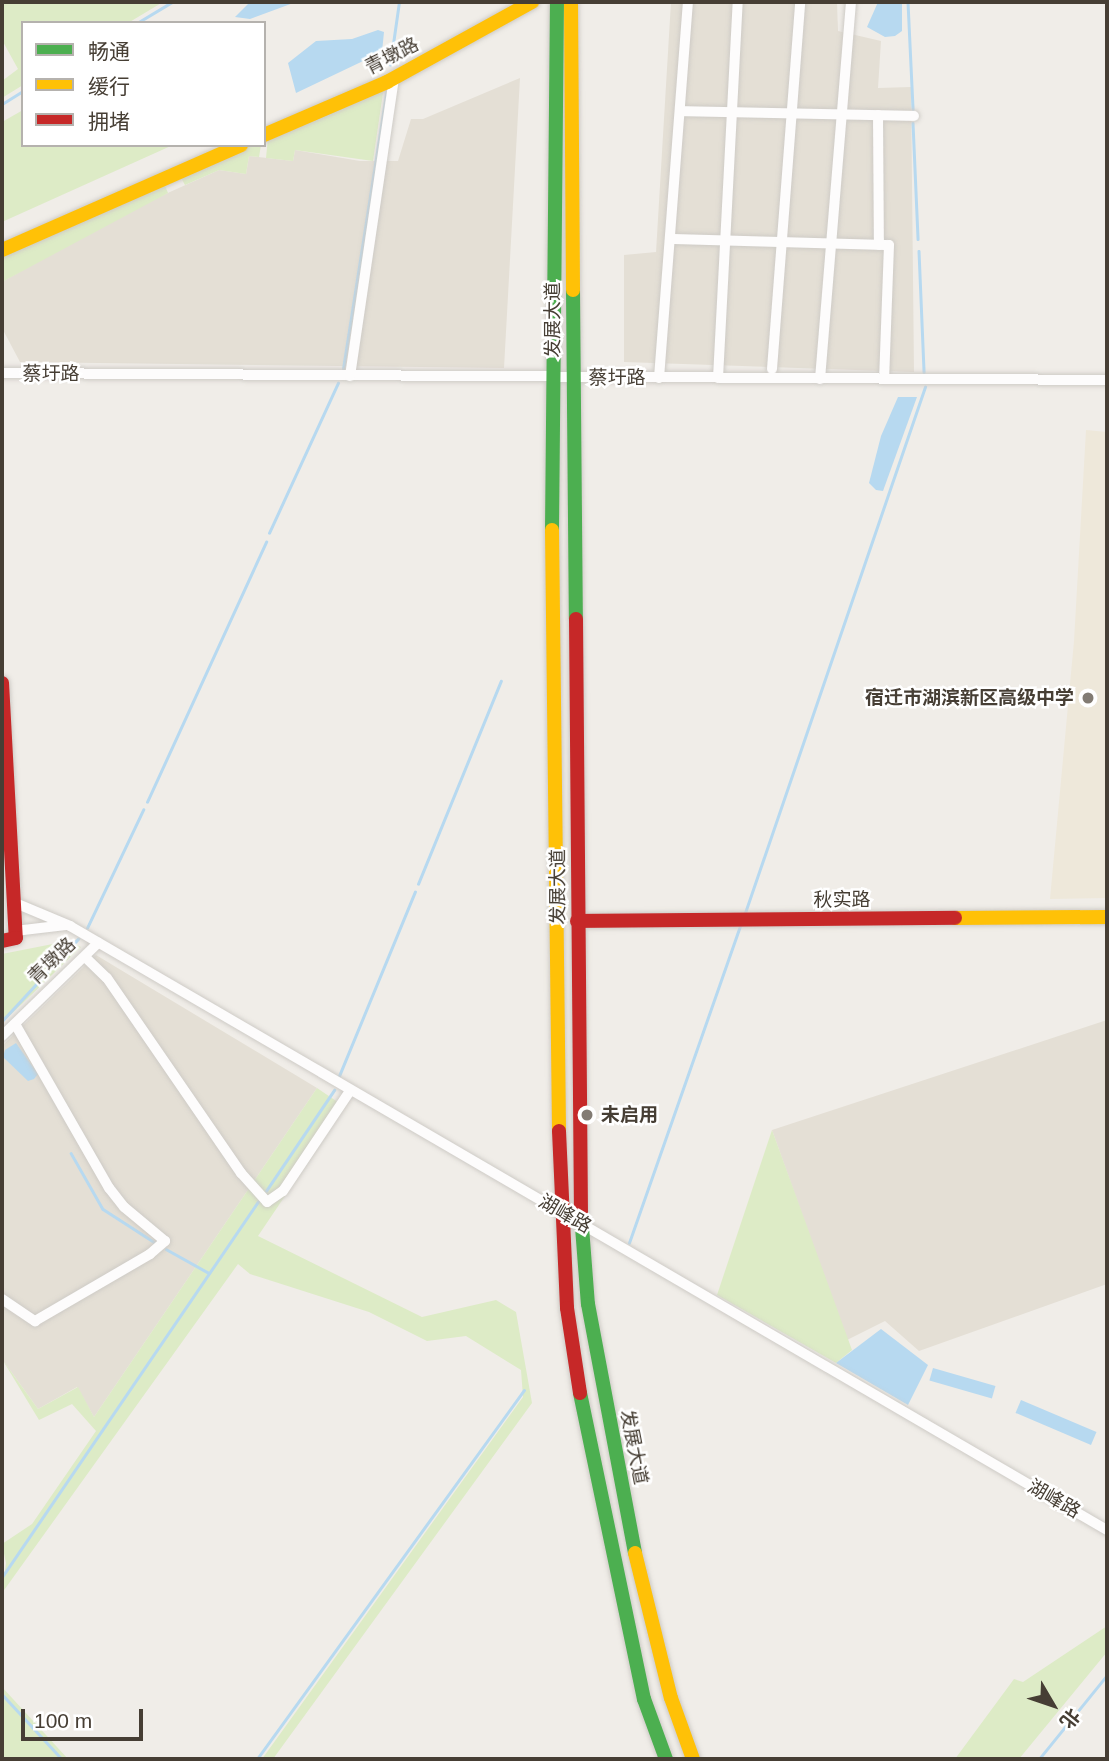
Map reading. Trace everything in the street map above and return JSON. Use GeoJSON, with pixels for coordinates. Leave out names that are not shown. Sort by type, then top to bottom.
{"type":"FeatureCollection","features":[{"type":"Feature","properties":{"kind":"main road","name":"青墩路"},"geometry":{"type":"LineString","coordinates":[[266,125],[379,76],[517,2]]}},
{"type":"Feature","properties":{"kind":"main road","name":"青墩路"},"geometry":{"type":"LineString","coordinates":[[266,134],[394,78],[532,2]]}},
{"type":"Feature","properties":{"kind":"main road","name":"发展大道"},"geometry":{"type":"LineString","coordinates":[[557,2],[551,688],[561,1212],[567,1308],[587,1436],[644,1699],[666,1759]]}},
{"type":"Feature","properties":{"kind":"main road","name":"发展大道"},"geometry":{"type":"LineString","coordinates":[[572,2],[572,378],[580,1223],[588,1304],[639,1573],[671,1698],[693,1759]]}},
{"type":"Feature","properties":{"kind":"main road"},"geometry":{"type":"LineString","coordinates":[[2,242],[216,147]]}},
{"type":"Feature","properties":{"kind":"main road"},"geometry":{"type":"LineString","coordinates":[[2,250],[236,147]]}},
{"type":"Feature","properties":{"kind":"main road"},"geometry":{"type":"LineString","coordinates":[[2,682],[13,902],[9,936]]}},
{"type":"Feature","properties":{"kind":"main road","name":"秋实路"},"geometry":{"type":"LineString","coordinates":[[577,921],[1107,917]]}},
{"type":"Feature","properties":{"kind":"street"},"geometry":{"type":"LineString","coordinates":[[659,378],[688,2]]}},
{"type":"Feature","properties":{"kind":"street"},"geometry":{"type":"LineString","coordinates":[[718,379],[738,2]]}},
{"type":"Feature","properties":{"kind":"street"},"geometry":{"type":"LineString","coordinates":[[772,369],[800,2]]}},
{"type":"Feature","properties":{"kind":"street"},"geometry":{"type":"LineString","coordinates":[[820,379],[851,2]]}},
{"type":"Feature","properties":{"kind":"street"},"geometry":{"type":"LineString","coordinates":[[351,376],[394,78]]}},
{"type":"Feature","properties":{"kind":"street"},"geometry":{"type":"LineString","coordinates":[[680,111],[915,116]]}},
{"type":"Feature","properties":{"kind":"street"},"geometry":{"type":"LineString","coordinates":[[878,115],[879,245]]}},
{"type":"Feature","properties":{"kind":"street"},"geometry":{"type":"LineString","coordinates":[[670,239],[889,245],[884,379]]}},
{"type":"Feature","properties":{"kind":"street","name":"蔡圩路"},"geometry":{"type":"LineString","coordinates":[[2,373],[1107,380]]}},
{"type":"Feature","properties":{"kind":"street","name":"湖峰路"},"geometry":{"type":"LineString","coordinates":[[13,902],[70,926],[1107,1530]]}},
{"type":"Feature","properties":{"kind":"street"},"geometry":{"type":"LineString","coordinates":[[9,936],[70,926]]}},
{"type":"Feature","properties":{"kind":"street","name":"青墩路"},"geometry":{"type":"LineString","coordinates":[[2,1036],[98,943]]}},
{"type":"Feature","properties":{"kind":"street"},"geometry":{"type":"LineString","coordinates":[[85,957],[107,978],[241,1173],[267,1202],[283,1191],[350,1091]]}},
{"type":"Feature","properties":{"kind":"street"},"geometry":{"type":"LineString","coordinates":[[2,1299],[35,1321],[150,1254],[165,1241],[124,1207],[109,1188],[15,1024]]}},
{"type":"Feature","properties":{"kind":"shaded area"},"geometry":{"type":"Polygon","coordinates":[[[671,2],[837,2],[838,31],[881,41],[878,88],[911,87],[914,372],[624,362],[624,255],[656,252],[671,2]]]}},
{"type":"Feature","properties":{"kind":"shaded area"},"geometry":{"type":"Polygon","coordinates":[[[520,78],[504,368],[20,362],[2,328],[2,282],[123,213],[219,170],[246,174],[249,156],[293,161],[295,150],[360,161],[398,161],[411,119],[423,119],[520,78]]]}},
{"type":"Feature","properties":{"kind":"shaded area","name":"宿迁市湖滨新区高级中学"},"geometry":{"type":"Polygon","coordinates":[[[1086,430],[1107,432],[1107,898],[1050,899],[1074,641],[1086,430]]]}},
{"type":"Feature","properties":{"kind":"shaded area"},"geometry":{"type":"Polygon","coordinates":[[[96,955],[317,1088],[94,1417],[77,1387],[38,1409],[2,1359],[2,1046],[96,955]]]}},
{"type":"Feature","properties":{"kind":"shaded area"},"geometry":{"type":"Polygon","coordinates":[[[1107,1020],[1107,1284],[919,1351],[885,1321],[847,1340],[772,1130],[1107,1020]]]}},
{"type":"Feature","properties":{"kind":"green space"},"geometry":{"type":"Polygon","coordinates":[[[2,2],[163,2],[131,21],[21,21],[21,86],[2,98],[2,81],[18,69],[2,40],[2,2]]]}},
{"type":"Feature","properties":{"kind":"green space"},"geometry":{"type":"Polygon","coordinates":[[[384,86],[373,161],[295,150],[293,161],[266,158],[268,137],[384,86]]]}},
{"type":"Feature","properties":{"kind":"green space"},"geometry":{"type":"Polygon","coordinates":[[[21,111],[21,147],[169,147],[2,222],[2,122],[21,111]]]}},
{"type":"Feature","properties":{"kind":"green space"},"geometry":{"type":"Polygon","coordinates":[[[245,147],[261,147],[259,157],[249,156],[246,174],[219,170],[185,185],[180,176],[245,147]]]}},
{"type":"Feature","properties":{"kind":"green space"},"geometry":{"type":"Polygon","coordinates":[[[164,183],[168,193],[2,282],[2,257],[164,183]]]}},
{"type":"Feature","properties":{"kind":"green space"},"geometry":{"type":"Polygon","coordinates":[[[68,941],[81,947],[2,1023],[2,954],[68,941]]]}},
{"type":"Feature","properties":{"kind":"green space"},"geometry":{"type":"Polygon","coordinates":[[[317,1088],[345,1107],[258,1236],[422,1317],[496,1300],[516,1312],[532,1403],[273,1759],[262,1759],[523,1397],[521,1370],[466,1336],[427,1341],[369,1312],[250,1274],[238,1264],[2,1593],[6,1563],[2,1544],[32,1524],[96,1431],[72,1404],[39,1420],[2,1359],[38,1409],[78,1387],[94,1417],[317,1088]]]}},
{"type":"Feature","properties":{"kind":"green space"},"geometry":{"type":"Polygon","coordinates":[[[772,1130],[852,1350],[836,1363],[717,1295],[772,1130]]]}},
{"type":"Feature","properties":{"kind":"green space"},"geometry":{"type":"Polygon","coordinates":[[[1107,1626],[1107,1652],[1019,1759],[955,1759],[1014,1679],[1023,1682],[1107,1626]]]}},
{"type":"Feature","properties":{"kind":"green space"},"geometry":{"type":"Polygon","coordinates":[[[2,1687],[68,1759],[2,1759],[2,1687]]]}},
{"type":"Feature","properties":{"kind":"water"},"geometry":{"type":"Polygon","coordinates":[[[250,2],[296,2],[250,19],[235,17],[250,2]]]}},
{"type":"Feature","properties":{"kind":"water"},"geometry":{"type":"Polygon","coordinates":[[[878,2],[902,2],[902,31],[895,36],[885,37],[867,27],[878,2]]]}},
{"type":"Feature","properties":{"kind":"water"},"geometry":{"type":"Polygon","coordinates":[[[378,30],[384,32],[382,52],[296,93],[288,63],[316,41],[352,39],[378,30]]]}},
{"type":"Feature","properties":{"kind":"water"},"geometry":{"type":"Polygon","coordinates":[[[898,397],[917,397],[883,491],[876,490],[869,483],[881,436],[898,397]]]}},
{"type":"Feature","properties":{"kind":"water"},"geometry":{"type":"Polygon","coordinates":[[[16,1043],[38,1074],[34,1079],[28,1081],[3,1057],[5,1050],[16,1043]]]}},
{"type":"Feature","properties":{"kind":"water"},"geometry":{"type":"Polygon","coordinates":[[[881,1329],[928,1365],[908,1405],[836,1363],[881,1329]]]}},
{"type":"Feature","properties":{"kind":"water"},"geometry":{"type":"Polygon","coordinates":[[[933,1368],[995,1386],[992,1398],[929,1380],[933,1368]]]}},
{"type":"Feature","properties":{"kind":"water"},"geometry":{"type":"Polygon","coordinates":[[[1021,1400],[1096,1432],[1091,1445],[1016,1413],[1021,1400]]]}},
{"type":"Feature","properties":{"kind":"waterway"},"geometry":{"type":"LineString","coordinates":[[140,21],[172,2]]}},
{"type":"Feature","properties":{"kind":"waterway"},"geometry":{"type":"LineString","coordinates":[[390,65],[399,2]]}},
{"type":"Feature","properties":{"kind":"waterway"},"geometry":{"type":"LineString","coordinates":[[908,2],[913,109]]}},
{"type":"Feature","properties":{"kind":"waterway"},"geometry":{"type":"LineString","coordinates":[[343,369],[387,87]]}},
{"type":"Feature","properties":{"kind":"waterway"},"geometry":{"type":"LineString","coordinates":[[2,104],[21,92]]}},
{"type":"Feature","properties":{"kind":"waterway"},"geometry":{"type":"LineString","coordinates":[[913,123],[918,239]]}},
{"type":"Feature","properties":{"kind":"waterway"},"geometry":{"type":"LineString","coordinates":[[919,251],[924,372]]}},
{"type":"Feature","properties":{"kind":"waterway"},"geometry":{"type":"LineString","coordinates":[[269,533],[338,383]]}},
{"type":"Feature","properties":{"kind":"waterway"},"geometry":{"type":"LineString","coordinates":[[745,913],[925,387]]}},
{"type":"Feature","properties":{"kind":"waterway"},"geometry":{"type":"LineString","coordinates":[[147,802],[266,542]]}},
{"type":"Feature","properties":{"kind":"waterway"},"geometry":{"type":"LineString","coordinates":[[418,884],[501,681]]}},
{"type":"Feature","properties":{"kind":"waterway"},"geometry":{"type":"LineString","coordinates":[[87,928],[143,810]]}},
{"type":"Feature","properties":{"kind":"waterway"},"geometry":{"type":"LineString","coordinates":[[339,1076],[415,892]]}},
{"type":"Feature","properties":{"kind":"waterway"},"geometry":{"type":"LineString","coordinates":[[629,1243],[740,926]]}},
{"type":"Feature","properties":{"kind":"waterway"},"geometry":{"type":"LineString","coordinates":[[2,1021],[78,939]]}},
{"type":"Feature","properties":{"kind":"waterway"},"geometry":{"type":"LineString","coordinates":[[266,1191],[334,1090]]}},
{"type":"Feature","properties":{"kind":"waterway"},"geometry":{"type":"LineString","coordinates":[[71,1153],[103,1209],[154,1242]]}},
{"type":"Feature","properties":{"kind":"waterway"},"geometry":{"type":"LineString","coordinates":[[2,1577],[258,1202]]}},
{"type":"Feature","properties":{"kind":"waterway"},"geometry":{"type":"LineString","coordinates":[[166,1249],[209,1273]]}},
{"type":"Feature","properties":{"kind":"waterway"},"geometry":{"type":"LineString","coordinates":[[257,1759],[524,1390]]}},
{"type":"Feature","properties":{"kind":"waterway"},"geometry":{"type":"LineString","coordinates":[[1039,1759],[1107,1675]]}},
{"type":"Feature","properties":{"kind":"waterway"},"geometry":{"type":"LineString","coordinates":[[2,1694],[62,1759]]}},
{"type":"Feature","properties":{"kind":"traffic: fast"},"geometry":{"type":"LineString","coordinates":[[552,530],[557,2]]}},
{"type":"Feature","properties":{"kind":"traffic: fast"},"geometry":{"type":"LineString","coordinates":[[573,290],[576,619]]}},
{"type":"Feature","properties":{"kind":"traffic: fast"},"geometry":{"type":"LineString","coordinates":[[581,1214],[588,1304],[635,1553]]}},
{"type":"Feature","properties":{"kind":"traffic: fast"},"geometry":{"type":"LineString","coordinates":[[580,1393],[644,1699],[666,1759]]}},
{"type":"Feature","properties":{"kind":"traffic: slow"},"geometry":{"type":"LineString","coordinates":[[266,134],[387,82],[532,2]]}},
{"type":"Feature","properties":{"kind":"traffic: slow"},"geometry":{"type":"LineString","coordinates":[[571,2],[573,290]]}},
{"type":"Feature","properties":{"kind":"traffic: slow"},"geometry":{"type":"LineString","coordinates":[[2,250],[236,147]]}},
{"type":"Feature","properties":{"kind":"traffic: slow"},"geometry":{"type":"LineString","coordinates":[[552,530],[559,1131]]}},
{"type":"Feature","properties":{"kind":"traffic: slow"},"geometry":{"type":"LineString","coordinates":[[955,918],[1107,917]]}},
{"type":"Feature","properties":{"kind":"traffic: slow"},"geometry":{"type":"LineString","coordinates":[[635,1553],[671,1698],[693,1759]]}},
{"type":"Feature","properties":{"kind":"traffic: jam"},"geometry":{"type":"LineString","coordinates":[[576,619],[581,1214]]}},
{"type":"Feature","properties":{"kind":"traffic: jam"},"geometry":{"type":"LineString","coordinates":[[2,683],[16,938],[2,941]]}},
{"type":"Feature","properties":{"kind":"traffic: jam"},"geometry":{"type":"LineString","coordinates":[[577,921],[955,918]]}},
{"type":"Feature","properties":{"kind":"traffic: jam"},"geometry":{"type":"LineString","coordinates":[[559,1131],[567,1308],[580,1393]]}},
{"type":"Feature","properties":{"kind":"place","name":"宿迁市湖滨新区高级中学"},"geometry":{"type":"Point","coordinates":[1088,698]}},
{"type":"Feature","properties":{"kind":"place","name":"未启用"},"geometry":{"type":"Point","coordinates":[587,1115]}}]}
